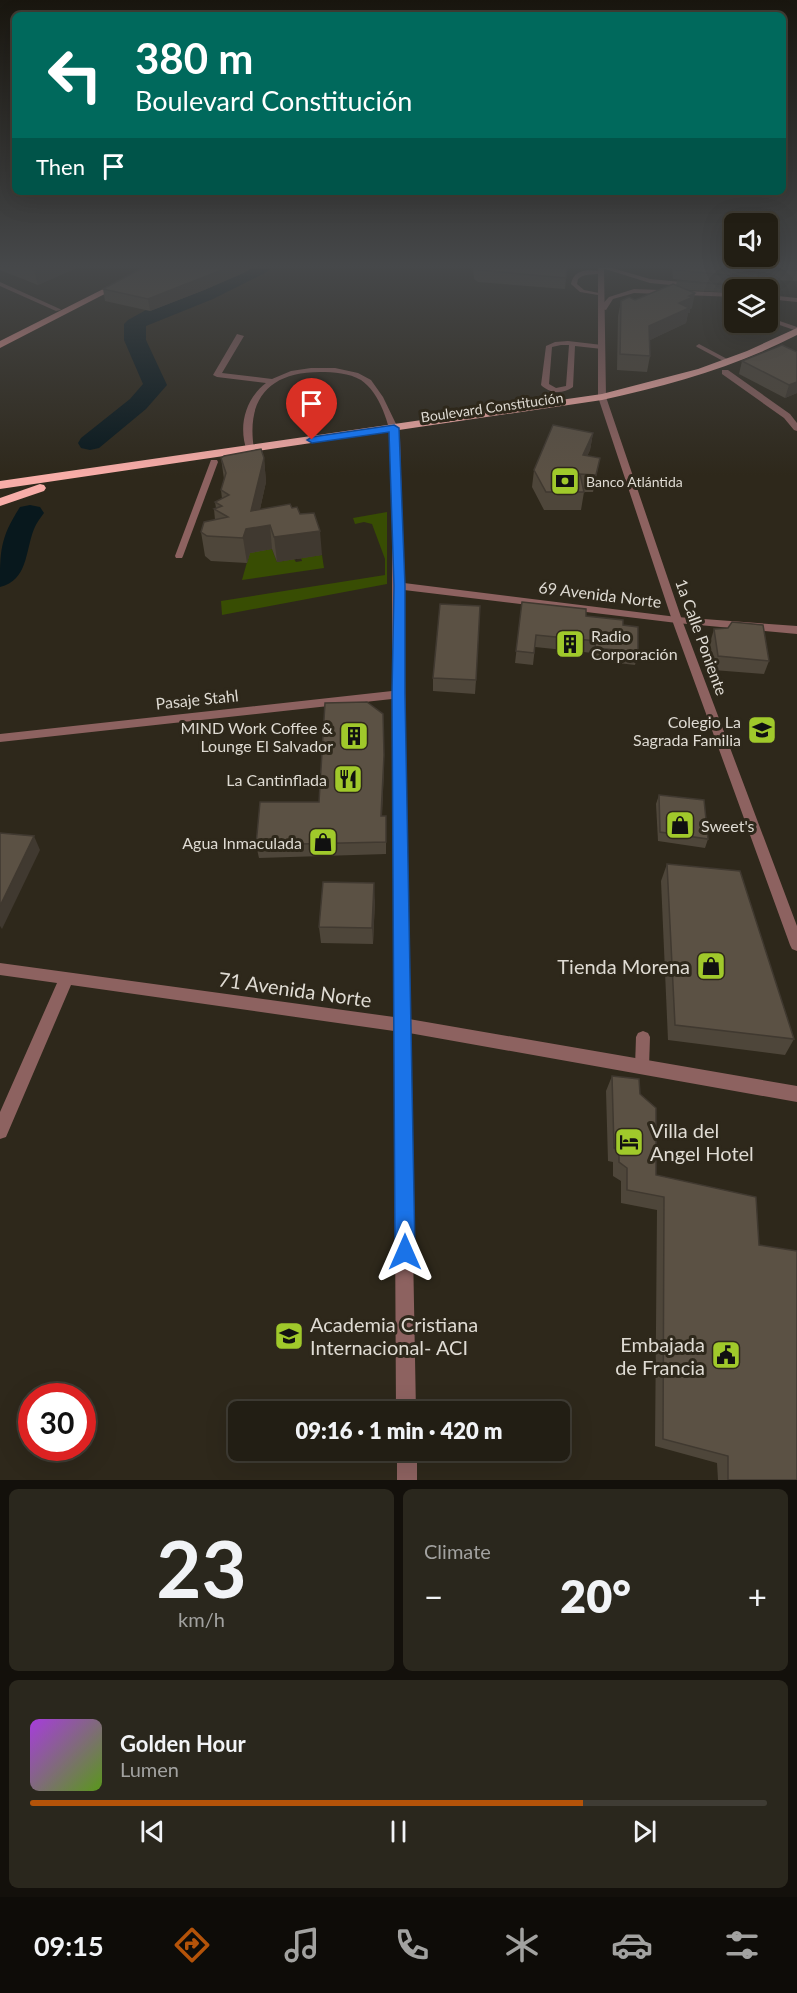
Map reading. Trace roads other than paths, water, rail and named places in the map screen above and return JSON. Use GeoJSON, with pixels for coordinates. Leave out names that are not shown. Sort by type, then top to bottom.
{"type":"FeatureCollection","features":[{"type":"Feature","properties":{"kind":"highway","name":"Boulevard Constitución"},"geometry":{"type":"LineString","coordinates":[[726,367],[783,337]]}},
{"type":"Feature","properties":{"kind":"highway","name":"Boulevard Constitución"},"geometry":{"type":"LineString","coordinates":[[0,493],[657,394],[797,341]]}},
{"type":"Feature","properties":{"kind":"highway","name":"Boulevard Constitución"},"geometry":{"type":"LineString","coordinates":[[0,485],[250,449],[394,432]]}},
{"type":"Feature","properties":{"kind":"highway","name":"Boulevard Constitución"},"geometry":{"type":"LineString","coordinates":[[0,479],[49,477]]}},
{"type":"Feature","properties":{"kind":"highway","name":"Boulevard Constitución"},"geometry":{"type":"LineString","coordinates":[[0,502],[40,488]]}},
{"type":"Feature","properties":{"kind":"main road"},"geometry":{"type":"LineString","coordinates":[[0,345],[16,337]]}},
{"type":"Feature","properties":{"kind":"street"},"geometry":{"type":"LineString","coordinates":[[239,337],[217,375],[273,382]]}},
{"type":"Feature","properties":{"kind":"street","name":"1a Calle Poniente"},"geometry":{"type":"LineString","coordinates":[[602,337],[603,401],[678,620],[797,945]]}},
{"type":"Feature","properties":{"kind":"street"},"geometry":{"type":"LineString","coordinates":[[726,367],[787,416],[797,428]]}},
{"type":"Feature","properties":{"kind":"street"},"geometry":{"type":"LineString","coordinates":[[250,449],[246,434],[249,411],[256,398],[273,382],[288,375],[312,370],[339,371],[368,382],[394,432],[399,586],[398,694],[404,1025],[406,1401]]}},
{"type":"Feature","properties":{"kind":"street","name":"69 Avenida Norte"},"geometry":{"type":"LineString","coordinates":[[399,586],[678,620],[797,630]]}},
{"type":"Feature","properties":{"kind":"street","name":"Pasaje Stahl"},"geometry":{"type":"LineString","coordinates":[[0,738],[398,694]]}},
{"type":"Feature","properties":{"kind":"street","name":"71 Avenida Norte"},"geometry":{"type":"LineString","coordinates":[[0,969],[404,1025],[797,1094]]}},
{"type":"Feature","properties":{"kind":"street"},"geometry":{"type":"LineString","coordinates":[[0,1131],[66,979]]}},
{"type":"Feature","properties":{"kind":"street"},"geometry":{"type":"LineString","coordinates":[[407,1461],[407,1480]]}},
{"type":"Feature","properties":{"kind":"lane"},"geometry":{"type":"LineString","coordinates":[[572,345],[569,387],[557,390],[548,388],[546,385],[548,349],[552,344],[572,345],[602,347]]}},
{"type":"Feature","properties":{"kind":"lane"},"geometry":{"type":"LineString","coordinates":[[699,346],[726,367]]}},
{"type":"Feature","properties":{"kind":"lane"},"geometry":{"type":"LineString","coordinates":[[179,556],[214,462]]}},
{"type":"Feature","properties":{"kind":"lane"},"geometry":{"type":"LineString","coordinates":[[642,1067],[643,1037]]}},
{"type":"Feature","properties":{"kind":"waterway"},"geometry":{"type":"LineString","coordinates":[[90,443],[138,404],[155,385],[135,337]]}},
{"type":"Feature","properties":{"kind":"waterway"},"geometry":{"type":"LineString","coordinates":[[0,578],[10,567],[20,528],[30,513]]}},
{"type":"Feature","properties":{"kind":"place","name":"Banco Atlántida"},"geometry":{"type":"Point","coordinates":[565,481]}},
{"type":"Feature","properties":{"kind":"place","name":"Radio Corporación"},"geometry":{"type":"Point","coordinates":[570,644]}},
{"type":"Feature","properties":{"kind":"place","name":"Colegio La Sagrada Familia"},"geometry":{"type":"Point","coordinates":[762,730]}},
{"type":"Feature","properties":{"kind":"place","name":"MIND Work Coffee & Lounge El Salvador"},"geometry":{"type":"Point","coordinates":[354,736]}},
{"type":"Feature","properties":{"kind":"place","name":"La Cantinflada"},"geometry":{"type":"Point","coordinates":[348,779]}},
{"type":"Feature","properties":{"kind":"place","name":"Sweet's"},"geometry":{"type":"Point","coordinates":[680,825]}},
{"type":"Feature","properties":{"kind":"place","name":"Agua Inmaculada"},"geometry":{"type":"Point","coordinates":[323,842]}},
{"type":"Feature","properties":{"kind":"place","name":"Tienda Morena"},"geometry":{"type":"Point","coordinates":[711,966]}},
{"type":"Feature","properties":{"kind":"place","name":"Villa del Angel Hotel"},"geometry":{"type":"Point","coordinates":[629,1142]}},
{"type":"Feature","properties":{"kind":"place","name":"Academia Cristiana Internacional- ACI"},"geometry":{"type":"Point","coordinates":[289,1336]}},
{"type":"Feature","properties":{"kind":"place","name":"Embajada de Francia"},"geometry":{"type":"Point","coordinates":[726,1355]}}]}
